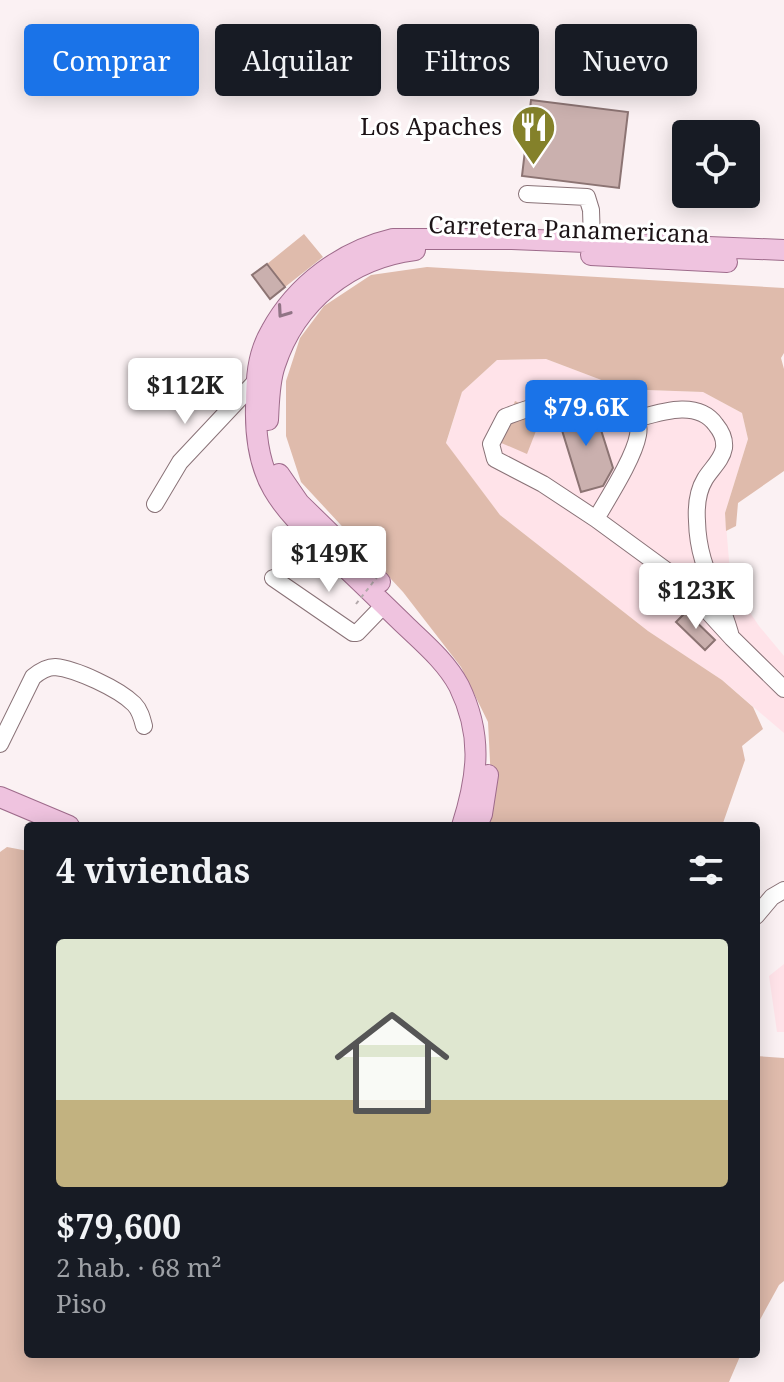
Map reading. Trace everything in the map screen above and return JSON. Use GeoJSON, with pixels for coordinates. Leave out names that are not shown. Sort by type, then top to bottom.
{"type":"FeatureCollection","features":[{"type":"Feature","properties":{"kind":"main road","name":"Carretera Panamericana"},"geometry":{"type":"LineString","coordinates":[[463,822],[476,775],[476,745],[471,716],[457,682],[432,650],[286,511],[261,462],[256,381],[264,343],[293,298],[335,264],[376,243],[422,237],[784,250]]}},
{"type":"Feature","properties":{"kind":"main road","name":"Carretera Panamericana"},"geometry":{"type":"LineString","coordinates":[[479,822],[487,784],[488,748],[484,716],[470,680],[444,643],[299,503],[285,485],[273,459],[267,425],[271,386],[274,368],[290,333],[304,310],[339,279],[362,263],[396,253],[491,249],[675,261],[784,264]]}},
{"type":"Feature","properties":{"kind":"main road"},"geometry":{"type":"LineString","coordinates":[[0,797],[59,822]]}},
{"type":"Feature","properties":{"kind":"main road"},"geometry":{"type":"LineString","coordinates":[[0,809],[32,822]]}},
{"type":"Feature","properties":{"kind":"street"},"geometry":{"type":"LineString","coordinates":[[527,194],[587,197],[591,210],[592,241]]}},
{"type":"Feature","properties":{"kind":"street"},"geometry":{"type":"LineString","coordinates":[[155,504],[180,462],[256,381]]}},
{"type":"Feature","properties":{"kind":"street"},"geometry":{"type":"LineString","coordinates":[[596,519],[632,450],[638,434],[636,419],[626,408],[611,402],[568,399],[505,417],[491,444],[495,459],[543,484],[678,579],[784,689]]}},
{"type":"Feature","properties":{"kind":"street"},"geometry":{"type":"LineString","coordinates":[[636,419],[668,410],[697,410],[710,416],[723,436],[724,449],[697,496],[698,547],[732,638]]}},
{"type":"Feature","properties":{"kind":"street"},"geometry":{"type":"LineString","coordinates":[[273,578],[353,633],[357,633],[384,605]]}},
{"type":"Feature","properties":{"kind":"street"},"geometry":{"type":"LineString","coordinates":[[0,744],[33,677],[41,670],[52,667],[81,674],[133,702],[141,713],[144,726]]}},
{"type":"Feature","properties":{"kind":"street"},"geometry":{"type":"LineString","coordinates":[[760,911],[772,897],[784,890]]}},
{"type":"Feature","properties":{"kind":"path"},"geometry":{"type":"LineString","coordinates":[[356,604],[378,576]]}},
{"type":"Feature","properties":{"kind":"shaded area"},"geometry":{"type":"Polygon","coordinates":[[[304,234],[323,257],[285,287],[267,264],[304,234]]]}},
{"type":"Feature","properties":{"kind":"shaded area"},"geometry":{"type":"Polygon","coordinates":[[[427,267],[784,288],[784,353],[781,358],[784,369],[784,471],[738,503],[736,526],[726,531],[725,513],[748,439],[742,413],[703,392],[647,390],[604,381],[546,359],[497,360],[462,392],[446,443],[500,515],[648,631],[722,680],[753,707],[763,729],[742,746],[745,760],[723,822],[478,822],[491,781],[488,722],[461,667],[403,592],[301,482],[286,436],[286,381],[300,338],[324,306],[371,275],[427,267]]]}},
{"type":"Feature","properties":{"kind":"shaded area"},"geometry":{"type":"Polygon","coordinates":[[[546,359],[604,381],[647,390],[703,392],[742,413],[748,439],[725,513],[731,584],[784,656],[784,733],[722,680],[648,631],[500,515],[446,444],[462,392],[497,360],[546,359]]]}},
{"type":"Feature","properties":{"kind":"shaded area"},"geometry":{"type":"Polygon","coordinates":[[[515,401],[543,413],[527,454],[499,442],[515,401]]]}},
{"type":"Feature","properties":{"kind":"shaded area"},"geometry":{"type":"Polygon","coordinates":[[[7,847],[24,850],[24,1358],[739,1358],[729,1382],[0,1382],[0,852],[7,847]]]}},
{"type":"Feature","properties":{"kind":"shaded area"},"geometry":{"type":"Polygon","coordinates":[[[784,964],[784,1032],[777,1032],[769,976],[784,964]]]}},
{"type":"Feature","properties":{"kind":"shaded area"},"geometry":{"type":"Polygon","coordinates":[[[760,1056],[784,1058],[784,1281],[760,1320],[760,1056]]]}},
{"type":"Feature","properties":{"kind":"building"},"geometry":{"type":"Polygon","coordinates":[[[531,100],[628,112],[619,188],[522,176],[531,100]]]}},
{"type":"Feature","properties":{"kind":"building"},"geometry":{"type":"Polygon","coordinates":[[[267,264],[285,287],[270,299],[252,275],[267,264]]]}},
{"type":"Feature","properties":{"kind":"building"},"geometry":{"type":"Polygon","coordinates":[[[595,411],[613,468],[603,486],[581,492],[557,414],[595,411]]]}},
{"type":"Feature","properties":{"kind":"building"},"geometry":{"type":"Polygon","coordinates":[[[686,612],[715,640],[705,650],[676,622],[686,612]]]}},
{"type":"Feature","properties":{"kind":"place","name":"Los Apaches"},"geometry":{"type":"Point","coordinates":[533,166]}}]}
